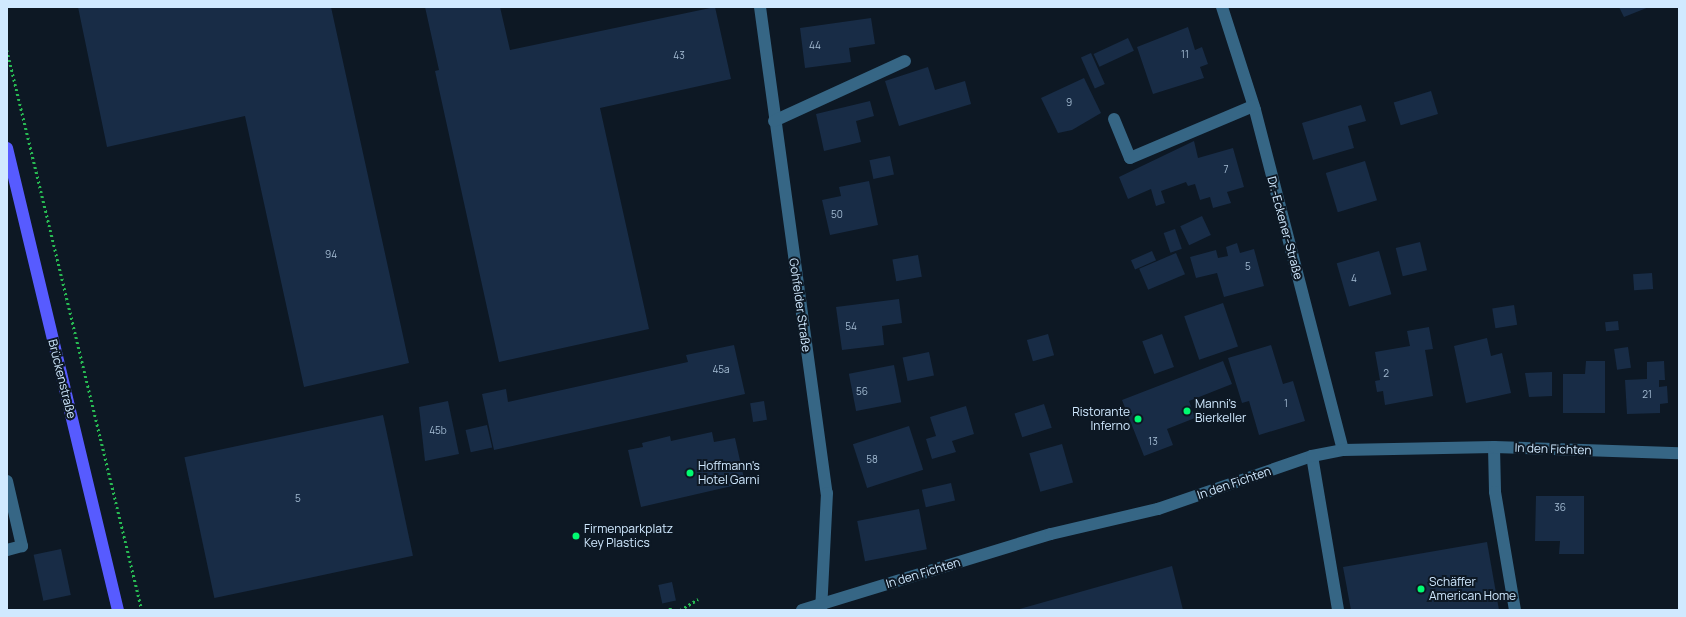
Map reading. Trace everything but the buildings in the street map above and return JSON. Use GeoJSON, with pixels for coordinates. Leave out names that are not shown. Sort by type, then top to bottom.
{"type":"FeatureCollection","features":[{"type":"Feature","properties":{"kind":"main road","name":"Brückenstraße"},"geometry":{"type":"LineString","coordinates":[[7,148],[118,610]]}},
{"type":"Feature","properties":{"kind":"street","name":"Gohfelder Straße"},"geometry":{"type":"LineString","coordinates":[[760,7],[774,121],[827,493],[820,607]]}},
{"type":"Feature","properties":{"kind":"street","name":"Dr.-Eckener-Straße"},"geometry":{"type":"LineString","coordinates":[[1222,7],[1253,106],[1343,450]]}},
{"type":"Feature","properties":{"kind":"street"},"geometry":{"type":"LineString","coordinates":[[774,121],[905,61]]}},
{"type":"Feature","properties":{"kind":"street"},"geometry":{"type":"LineString","coordinates":[[1114,119],[1130,158],[1253,106]]}},
{"type":"Feature","properties":{"kind":"street"},"geometry":{"type":"LineString","coordinates":[[1494,447],[1495,492],[1515,610]]}},
{"type":"Feature","properties":{"kind":"street","name":"In den Fichten"},"geometry":{"type":"LineString","coordinates":[[802,610],[820,607],[1051,534],[1158,509],[1312,456],[1343,450],[1494,447],[1679,453]]}},
{"type":"Feature","properties":{"kind":"street"},"geometry":{"type":"LineString","coordinates":[[1312,456],[1338,610]]}},
{"type":"Feature","properties":{"kind":"street"},"geometry":{"type":"LineString","coordinates":[[7,481],[22,546],[7,550]]}},
{"type":"Feature","properties":{"kind":"path"},"geometry":{"type":"LineString","coordinates":[[7,50],[142,610]]}},
{"type":"Feature","properties":{"kind":"path"},"geometry":{"type":"LineString","coordinates":[[680,610],[698,599]]}},
{"type":"Feature","properties":{"kind":"place","name":"Manni's Bierkeller"},"geometry":{"type":"Point","coordinates":[1187,411]}},
{"type":"Feature","properties":{"kind":"place","name":"Ristorante Inferno"},"geometry":{"type":"Point","coordinates":[1138,419]}},
{"type":"Feature","properties":{"kind":"place","name":"Hoffmann's Hotel Garni"},"geometry":{"type":"Point","coordinates":[690,473]}},
{"type":"Feature","properties":{"kind":"place","name":"Firmenparkplatz Key Plastics"},"geometry":{"type":"Point","coordinates":[576,536]}},
{"type":"Feature","properties":{"kind":"place","name":"Schäffer American Home"},"geometry":{"type":"Point","coordinates":[1421,589]}}]}
